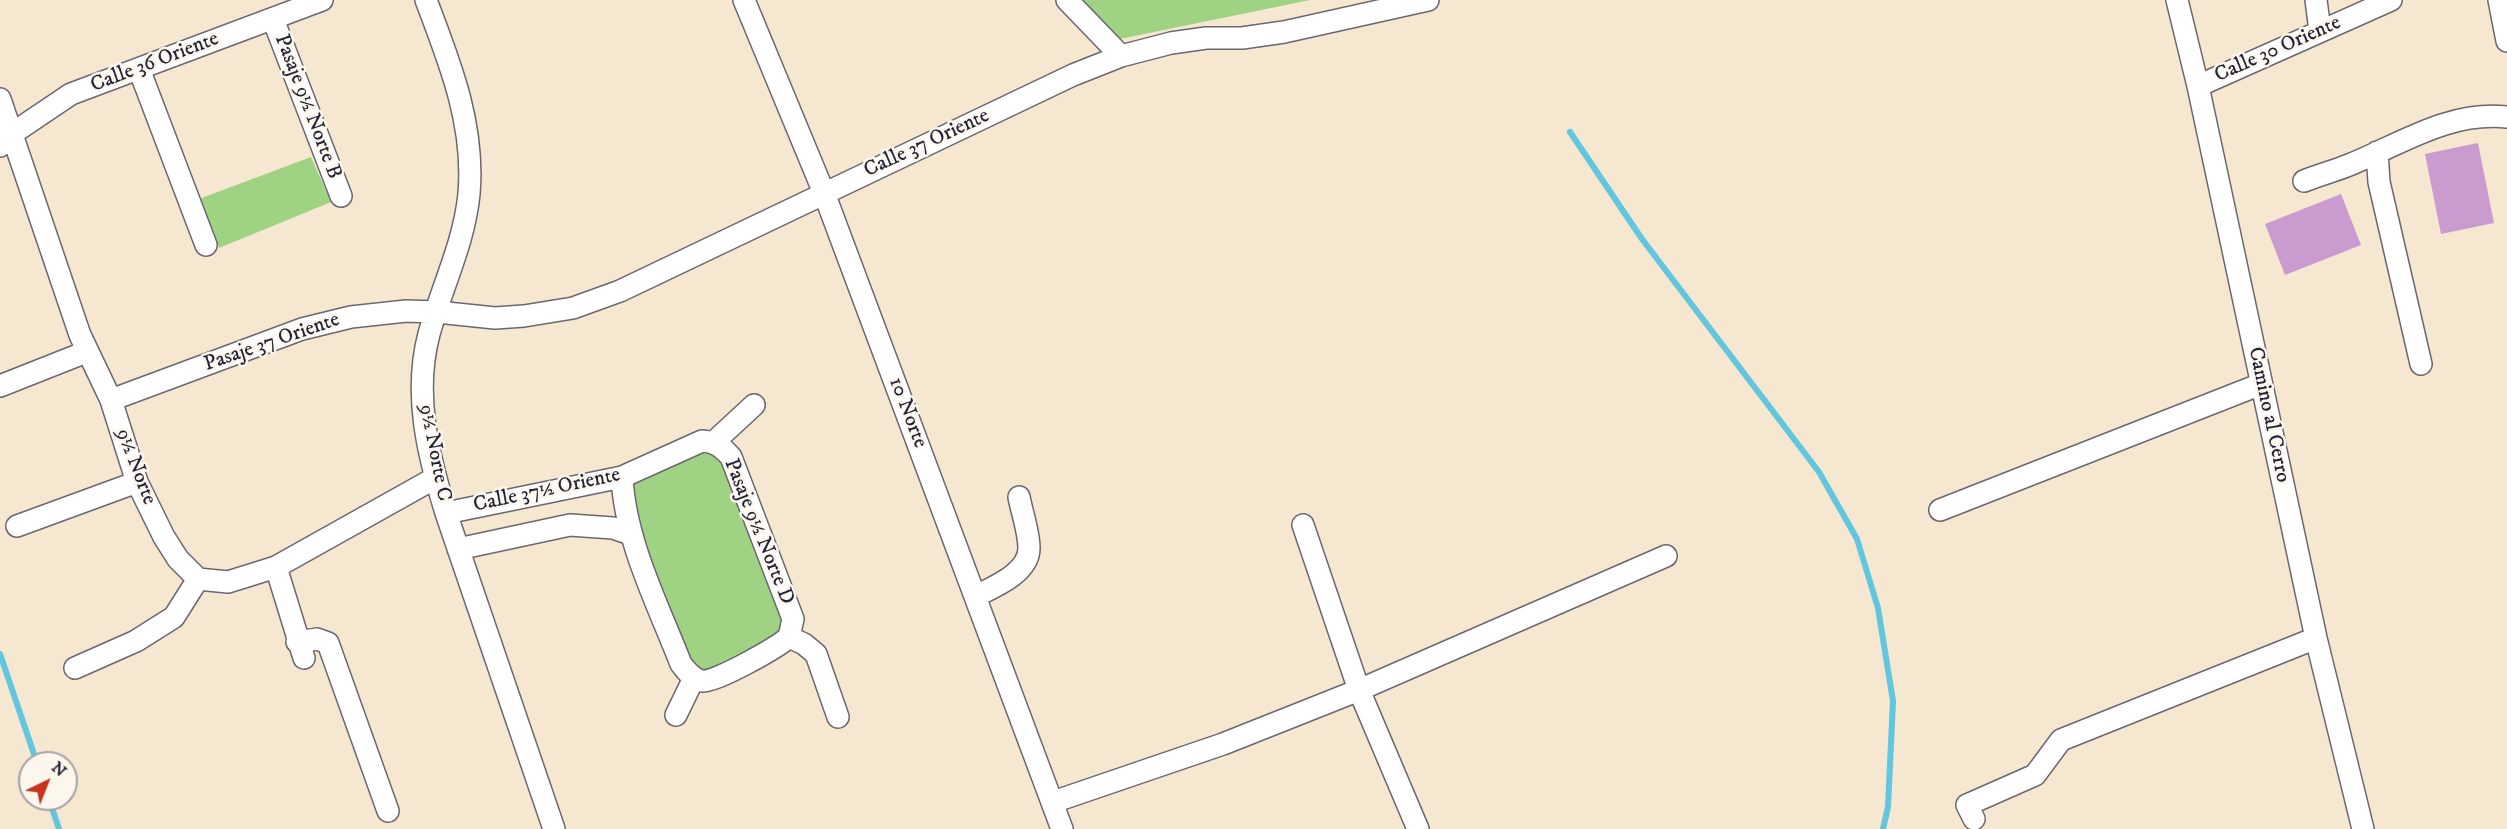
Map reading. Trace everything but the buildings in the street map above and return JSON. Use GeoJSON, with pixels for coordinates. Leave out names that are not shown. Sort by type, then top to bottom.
{"type":"FeatureCollection","features":[{"type":"Feature","properties":{"kind":"street","name":"Calle 36 Oriente"},"geometry":{"type":"LineString","coordinates":[[7,139],[71,94],[322,0]]}},
{"type":"Feature","properties":{"kind":"street","name":"9½ Norte C"},"geometry":{"type":"LineString","coordinates":[[426,0],[458,85],[464,112],[470,165],[466,219],[425,352],[422,390],[425,426],[435,478],[446,513],[554,829]]}},
{"type":"Feature","properties":{"kind":"street","name":"10 Norte"},"geometry":{"type":"LineString","coordinates":[[744,0],[824,193],[1062,829]]}},
{"type":"Feature","properties":{"kind":"street"},"geometry":{"type":"LineString","coordinates":[[1067,0],[1120,56]]}},
{"type":"Feature","properties":{"kind":"street","name":"Calle 37 Oriente"},"geometry":{"type":"LineString","coordinates":[[437,312],[495,318],[532,315],[573,308],[620,291],[1073,75],[1120,56],[1171,43],[1206,38],[1242,38],[1284,32],[1428,0]]}},
{"type":"Feature","properties":{"kind":"street","name":"Camino al Cerro"},"geometry":{"type":"LineString","coordinates":[[2177,0],[2198,86],[2316,638],[2362,829]]}},
{"type":"Feature","properties":{"kind":"street"},"geometry":{"type":"LineString","coordinates":[[2316,0],[2320,31]]}},
{"type":"Feature","properties":{"kind":"street","name":"Calle 30 Oriente"},"geometry":{"type":"LineString","coordinates":[[2198,86],[2391,0]]}},
{"type":"Feature","properties":{"kind":"street"},"geometry":{"type":"LineString","coordinates":[[2499,0],[2507,41]]}},
{"type":"Feature","properties":{"kind":"street","name":"Pasaje 9½ Norte B"},"geometry":{"type":"LineString","coordinates":[[273,19],[341,196]]}},
{"type":"Feature","properties":{"kind":"street"},"geometry":{"type":"LineString","coordinates":[[139,69],[206,245]]}},
{"type":"Feature","properties":{"kind":"street","name":"9½ Norte"},"geometry":{"type":"LineString","coordinates":[[0,99],[7,139],[86,352],[111,400],[137,482],[164,537],[178,559],[198,579]]}},
{"type":"Feature","properties":{"kind":"street"},"geometry":{"type":"LineString","coordinates":[[2304,180],[2348,165],[2433,127],[2467,117],[2507,117]]}},
{"type":"Feature","properties":{"kind":"street"},"geometry":{"type":"LineString","coordinates":[[2377,152],[2379,182],[2421,364]]}},
{"type":"Feature","properties":{"kind":"street","name":"Pasaje 37 Oriente"},"geometry":{"type":"LineString","coordinates":[[111,400],[326,322],[375,313],[437,312]]}},
{"type":"Feature","properties":{"kind":"street"},"geometry":{"type":"LineString","coordinates":[[0,386],[86,352]]}},
{"type":"Feature","properties":{"kind":"street"},"geometry":{"type":"LineString","coordinates":[[1940,510],[2261,384]]}},
{"type":"Feature","properties":{"kind":"street"},"geometry":{"type":"LineString","coordinates":[[714,442],[754,405]]}},
{"type":"Feature","properties":{"kind":"street","name":"Calle 37½ Oriente"},"geometry":{"type":"LineString","coordinates":[[446,513],[622,477],[702,441],[714,442]]}},
{"type":"Feature","properties":{"kind":"street","name":"Pasaje 9½ Norte D"},"geometry":{"type":"LineString","coordinates":[[714,442],[724,448],[735,468],[793,619],[789,637],[804,644],[816,654],[838,717]]}},
{"type":"Feature","properties":{"kind":"street"},"geometry":{"type":"LineString","coordinates":[[622,477],[623,503],[631,534],[681,664],[694,678],[712,680],[774,648],[789,637]]}},
{"type":"Feature","properties":{"kind":"street"},"geometry":{"type":"LineString","coordinates":[[75,668],[136,640],[174,617],[198,579],[228,582],[276,567],[435,478]]}},
{"type":"Feature","properties":{"kind":"street"},"geometry":{"type":"LineString","coordinates":[[17,525],[137,482]]}},
{"type":"Feature","properties":{"kind":"street"},"geometry":{"type":"LineString","coordinates":[[976,597],[1016,573],[1024,562],[1029,550],[1019,497]]}},
{"type":"Feature","properties":{"kind":"street","name":"Calle 37½ Oriente"},"geometry":{"type":"LineString","coordinates":[[458,549],[570,525],[613,528],[631,534]]}},
{"type":"Feature","properties":{"kind":"street"},"geometry":{"type":"LineString","coordinates":[[1303,525],[1359,690],[1418,829]]}},
{"type":"Feature","properties":{"kind":"street"},"geometry":{"type":"LineString","coordinates":[[1053,802],[1223,744],[1359,690],[1666,556]]}},
{"type":"Feature","properties":{"kind":"street"},"geometry":{"type":"LineString","coordinates":[[276,567],[301,650],[317,639],[328,643],[388,811]]}},
{"type":"Feature","properties":{"kind":"street"},"geometry":{"type":"LineString","coordinates":[[1974,819],[1967,805],[2035,774],[2061,740],[2316,638]]}},
{"type":"Feature","properties":{"kind":"street"},"geometry":{"type":"LineString","coordinates":[[676,716],[694,678]]}},
{"type":"Feature","properties":{"kind":"green space"},"geometry":{"type":"Polygon","coordinates":[[[1078,0],[1310,0],[1115,40],[1078,0]]]}},
{"type":"Feature","properties":{"kind":"green space"},"geometry":{"type":"Polygon","coordinates":[[[311,157],[331,202],[219,248],[199,199],[311,157]]]}},
{"type":"Feature","properties":{"kind":"green space"},"geometry":{"type":"Polygon","coordinates":[[[714,442],[793,624],[712,680],[688,673],[622,477],[714,442]]]}},
{"type":"Feature","properties":{"kind":"waterway"},"geometry":{"type":"LineString","coordinates":[[1570,132],[1642,239],[1819,472],[1857,539],[1878,608],[1893,701],[1888,807],[1883,829]]}},
{"type":"Feature","properties":{"kind":"waterway"},"geometry":{"type":"LineString","coordinates":[[0,654],[33,751]]}},
{"type":"Feature","properties":{"kind":"waterway"},"geometry":{"type":"LineString","coordinates":[[53,811],[59,829]]}}]}
